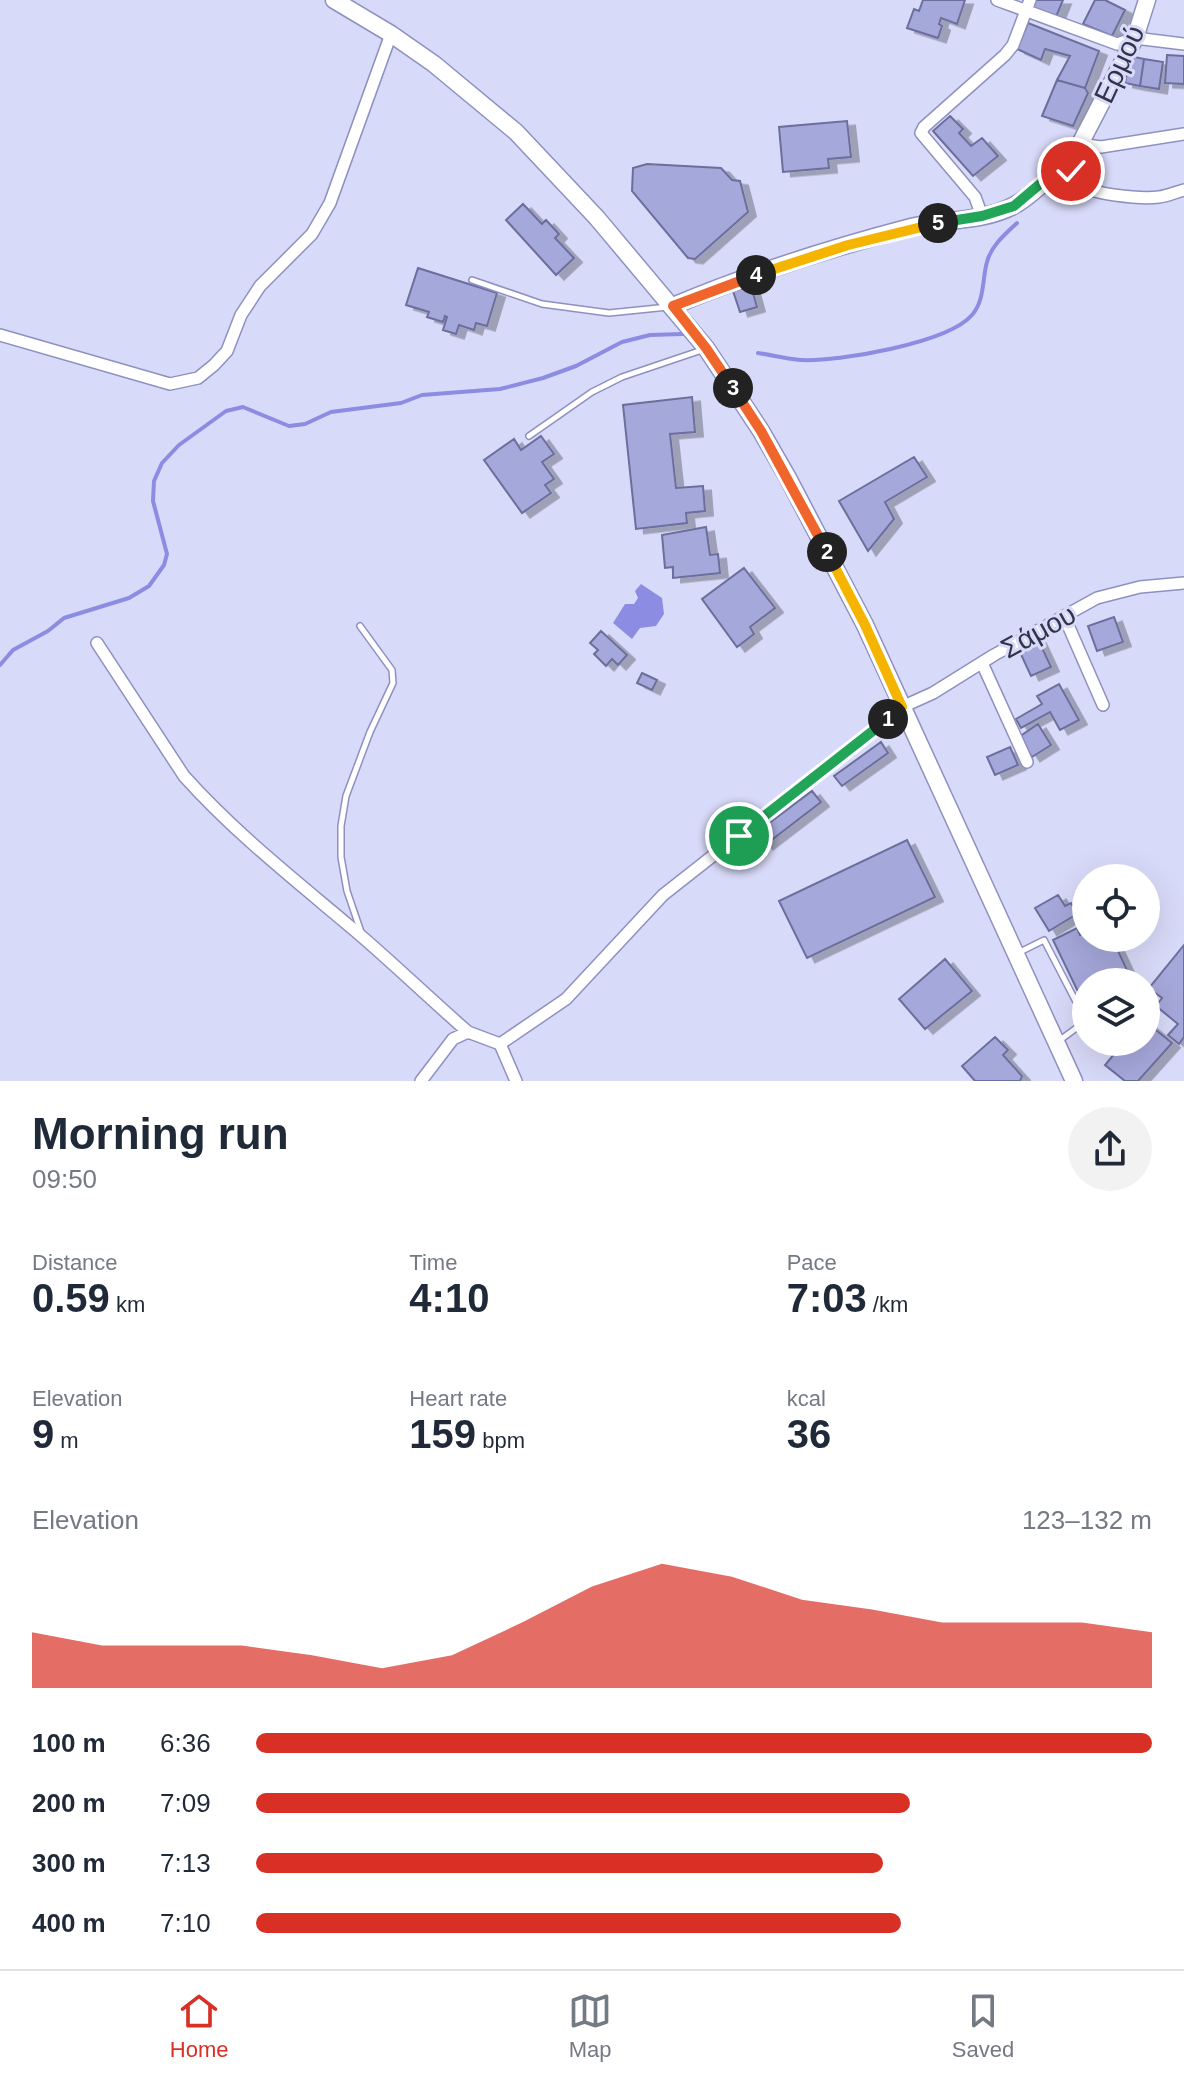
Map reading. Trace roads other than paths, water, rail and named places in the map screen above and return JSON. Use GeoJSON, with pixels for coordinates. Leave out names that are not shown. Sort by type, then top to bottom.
{"type":"FeatureCollection","features":[{"type":"Feature","properties":{"kind":"main road"},"geometry":{"type":"LineString","coordinates":[[334,0],[434,64],[516,132],[597,218],[706,348],[788,478],[865,625],[1074,1081]]}},
{"type":"Feature","properties":{"kind":"main road","name":"Ερμού"},"geometry":{"type":"LineString","coordinates":[[673,306],[717,287],[848,245],[915,226],[982,216],[1014,206],[1076,151],[1135,38],[1147,0]]}},
{"type":"Feature","properties":{"kind":"street"},"geometry":{"type":"LineString","coordinates":[[997,0],[1028,5],[1117,44],[1135,38],[1184,44]]}},
{"type":"Feature","properties":{"kind":"street"},"geometry":{"type":"LineString","coordinates":[[982,216],[975,197],[921,133],[1005,55],[1013,45],[1028,5]]}},
{"type":"Feature","properties":{"kind":"street"},"geometry":{"type":"LineString","coordinates":[[0,335],[170,384],[198,378],[227,351],[241,315],[260,286],[312,234],[330,203],[391,34]]}},
{"type":"Feature","properties":{"kind":"street"},"geometry":{"type":"LineString","coordinates":[[1184,134],[1076,151],[1071,171],[1075,181],[1085,189],[1159,197],[1184,190]]}},
{"type":"Feature","properties":{"kind":"street","name":"Σάμου"},"geometry":{"type":"LineString","coordinates":[[500,1044],[566,999],[663,895],[902,707],[933,693],[1097,598],[1140,587],[1184,583]]}},
{"type":"Feature","properties":{"kind":"street"},"geometry":{"type":"LineString","coordinates":[[1064,616],[1103,705]]}},
{"type":"Feature","properties":{"kind":"street"},"geometry":{"type":"LineString","coordinates":[[97,643],[193,786],[271,861],[468,1032],[500,1044],[516,1081]]}},
{"type":"Feature","properties":{"kind":"street"},"geometry":{"type":"LineString","coordinates":[[982,663],[1027,762]]}},
{"type":"Feature","properties":{"kind":"street"},"geometry":{"type":"LineString","coordinates":[[421,1081],[453,1039],[468,1032]]}},
{"type":"Feature","properties":{"kind":"lane"},"geometry":{"type":"LineString","coordinates":[[472,280],[542,304],[609,313],[673,306]]}},
{"type":"Feature","properties":{"kind":"lane"},"geometry":{"type":"LineString","coordinates":[[529,436],[592,392],[622,377],[706,348]]}},
{"type":"Feature","properties":{"kind":"lane"},"geometry":{"type":"LineString","coordinates":[[360,626],[392,670],[393,683],[370,732],[346,796],[341,826],[341,857],[347,891],[364,940]]}},
{"type":"Feature","properties":{"kind":"lane"},"geometry":{"type":"LineString","coordinates":[[1016,954],[1044,940],[1072,993]]}},
{"type":"Feature","properties":{"kind":"lane"},"geometry":{"type":"LineString","coordinates":[[1056,1042],[1072,1030]]}},
{"type":"Feature","properties":{"kind":"waterway"},"geometry":{"type":"LineString","coordinates":[[758,353],[801,360],[840,358],[917,342],[959,325],[972,315],[979,303],[992,251],[1017,223]]}},
{"type":"Feature","properties":{"kind":"waterway"},"geometry":{"type":"LineString","coordinates":[[0,665],[13,650],[48,631],[64,618],[129,598],[149,586],[164,565],[167,554],[153,501],[154,481],[162,463],[179,445],[226,411],[243,407],[289,426],[305,424],[331,412],[401,403],[422,395],[500,389],[576,366],[622,342],[650,335],[683,334]]}}]}
